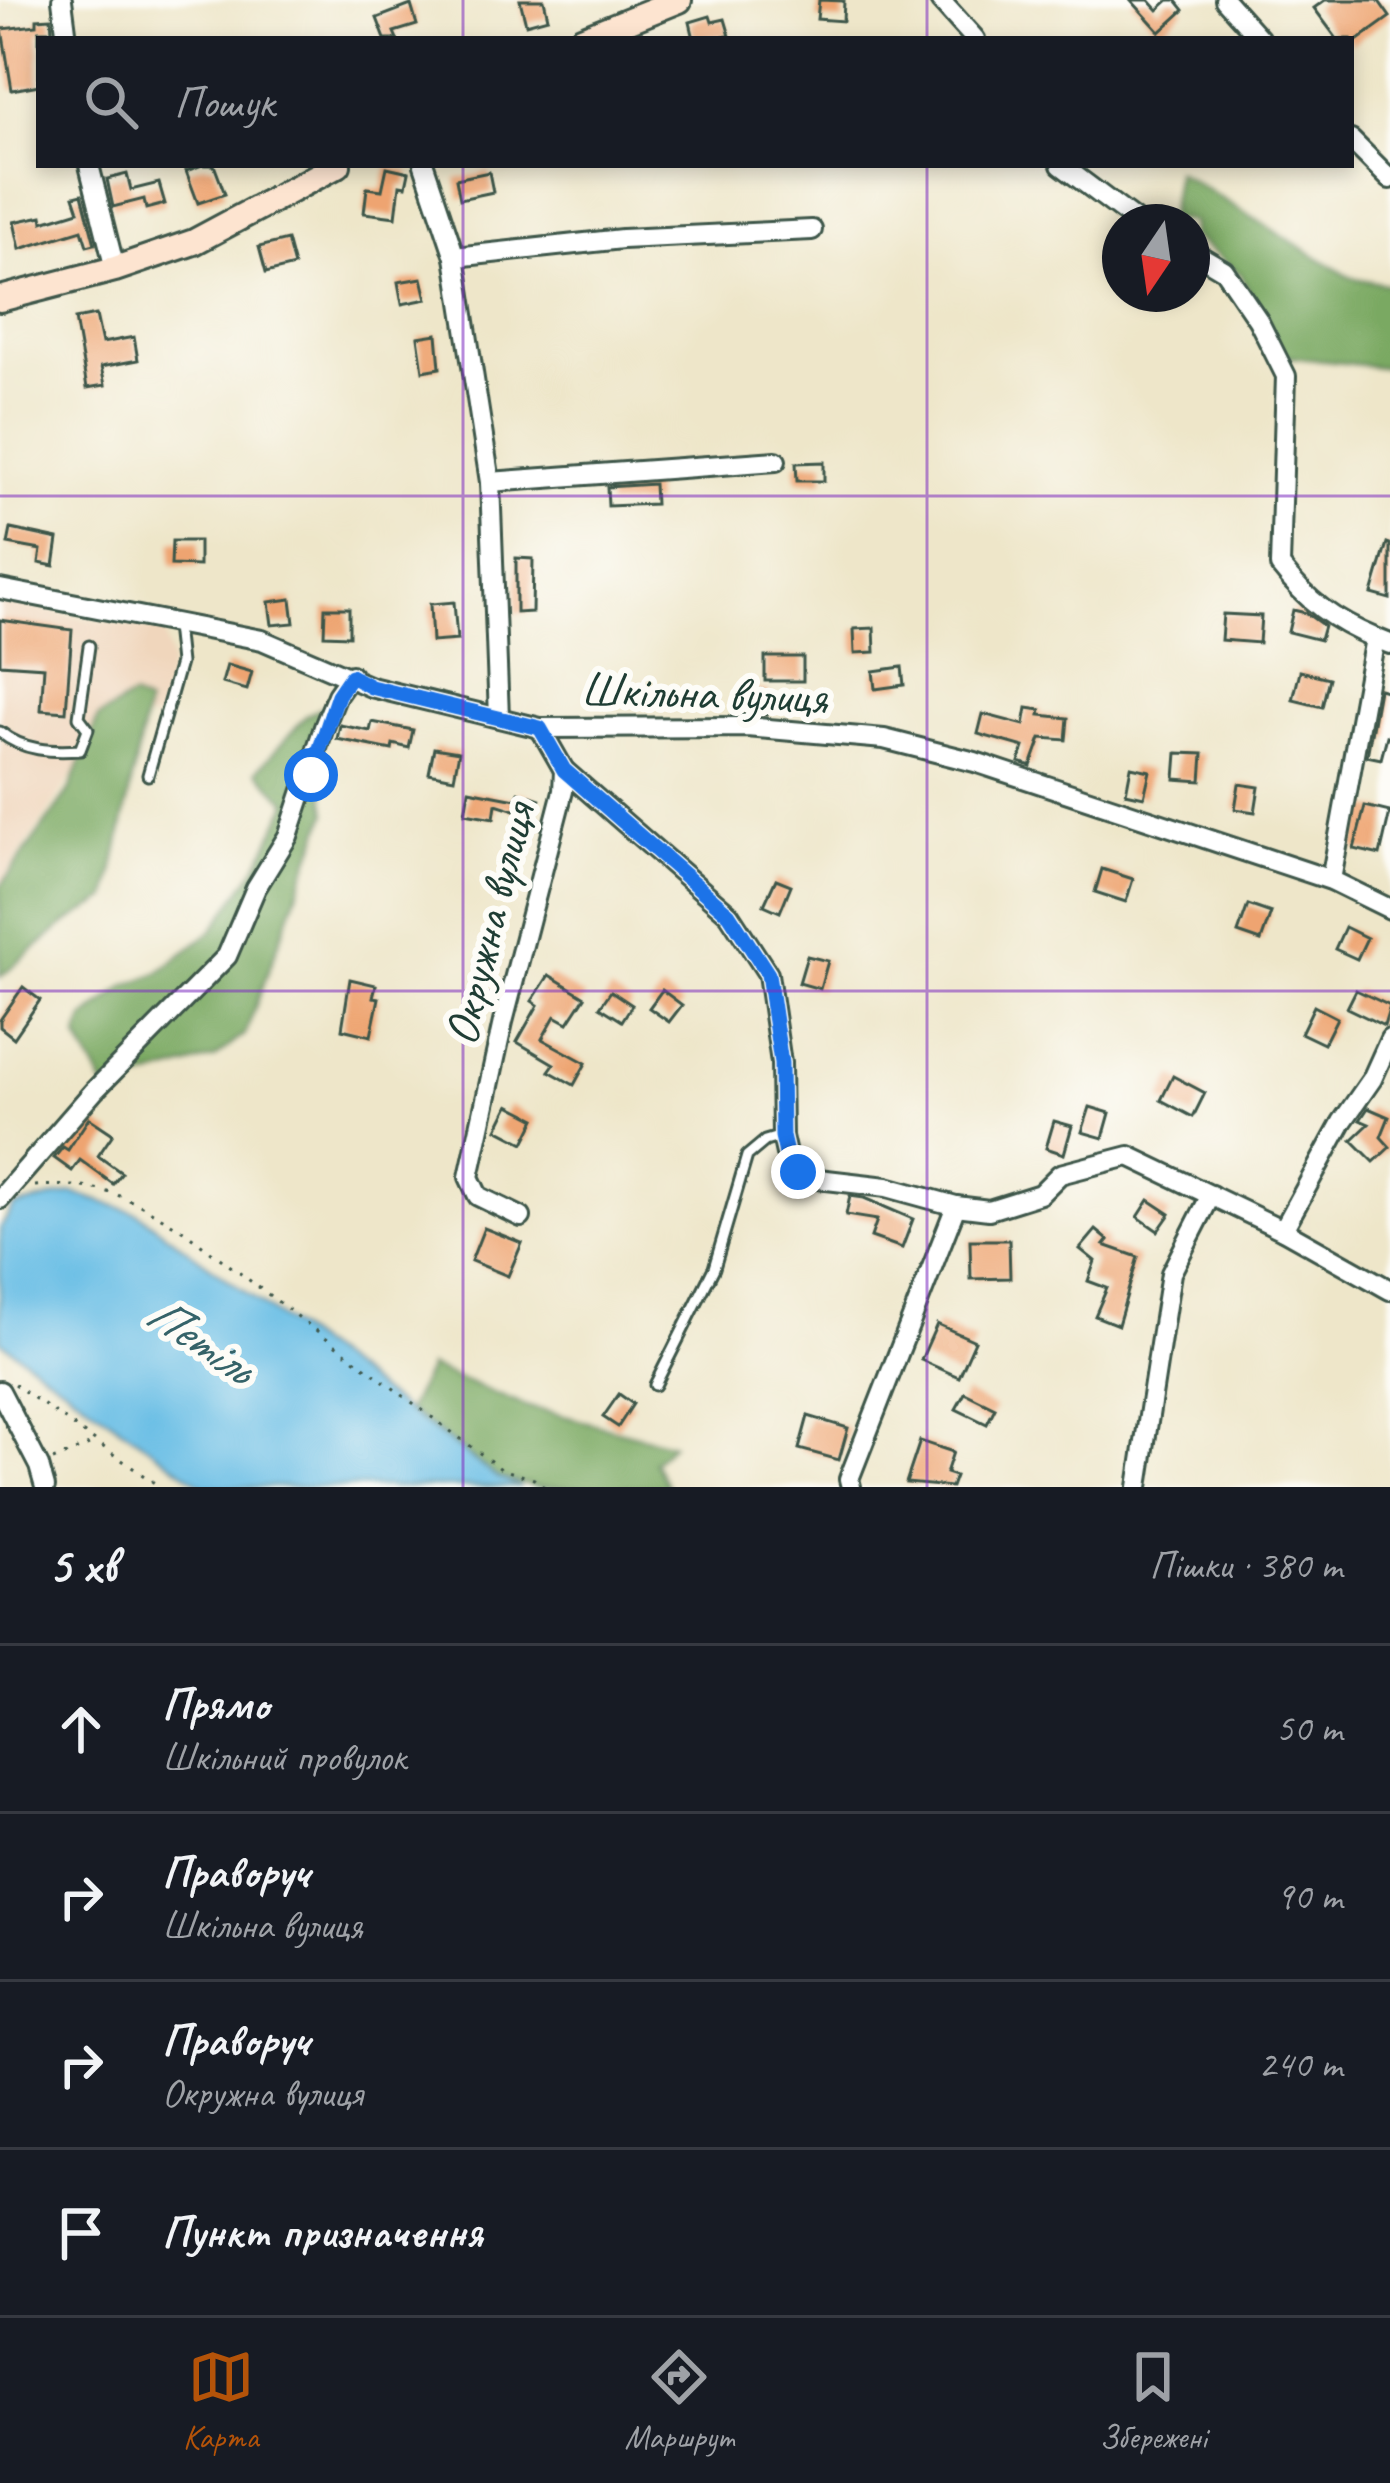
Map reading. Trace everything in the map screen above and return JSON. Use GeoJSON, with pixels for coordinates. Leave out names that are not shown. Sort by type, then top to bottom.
{"type":"FeatureCollection","features":[{"type":"Feature","properties":{"kind":"street"},"geometry":{"type":"LineString","coordinates":[[62,0],[67,36]]}},
{"type":"Feature","properties":{"kind":"street"},"geometry":{"type":"LineString","coordinates":[[589,36],[679,0]]}},
{"type":"Feature","properties":{"kind":"street"},"geometry":{"type":"LineString","coordinates":[[940,0],[972,36]]}},
{"type":"Feature","properties":{"kind":"street"},"geometry":{"type":"LineString","coordinates":[[1225,0],[1257,36]]}},
{"type":"Feature","properties":{"kind":"street"},"geometry":{"type":"LineString","coordinates":[[1354,143],[1390,179]]}},
{"type":"Feature","properties":{"kind":"street"},"geometry":{"type":"LineString","coordinates":[[90,168],[116,269]]}},
{"type":"Feature","properties":{"kind":"street"},"geometry":{"type":"LineString","coordinates":[[1,299],[116,269],[194,242],[332,168]]}},
{"type":"Feature","properties":{"kind":"street"},"geometry":{"type":"LineString","coordinates":[[425,168],[455,256],[490,482],[499,716]]}},
{"type":"Feature","properties":{"kind":"street"},"geometry":{"type":"LineString","coordinates":[[1065,168],[1113,204]]}},
{"type":"Feature","properties":{"kind":"street"},"geometry":{"type":"LineString","coordinates":[[455,256],[622,239],[812,230]]}},
{"type":"Feature","properties":{"kind":"street"},"geometry":{"type":"LineString","coordinates":[[1210,262],[1224,270],[1258,320],[1286,376],[1280,566],[1307,601],[1343,625],[1382,641],[1331,880]]}},
{"type":"Feature","properties":{"kind":"street"},"geometry":{"type":"LineString","coordinates":[[490,482],[776,461]]}},
{"type":"Feature","properties":{"kind":"street","name":"Шкільна вулиця"},"geometry":{"type":"LineString","coordinates":[[0,589],[262,640],[371,687],[540,728],[747,728],[884,739],[975,762],[1331,880],[1390,908]]}},
{"type":"Feature","properties":{"kind":"street"},"geometry":{"type":"LineString","coordinates":[[5,1193],[94,1091],[227,956],[256,888],[289,836],[325,727],[351,676]]}},
{"type":"Feature","properties":{"kind":"street"},"geometry":{"type":"LineString","coordinates":[[540,728],[564,770]]}},
{"type":"Feature","properties":{"kind":"street","name":"Окружна вулиця"},"geometry":{"type":"LineString","coordinates":[[564,770],[729,914],[768,974],[781,1063],[782,1136]]}},
{"type":"Feature","properties":{"kind":"street","name":"Окружна вулиця"},"geometry":{"type":"LineString","coordinates":[[521,1217],[478,1196],[469,1178],[503,1022],[563,791],[564,770]]}},
{"type":"Feature","properties":{"kind":"street"},"geometry":{"type":"LineString","coordinates":[[1283,1230],[1342,1122],[1372,1079],[1390,1039]]}},
{"type":"Feature","properties":{"kind":"street"},"geometry":{"type":"LineString","coordinates":[[782,1136],[786,1154],[798,1172],[989,1210],[1040,1194],[1060,1174],[1130,1156],[1283,1230],[1390,1290]]}},
{"type":"Feature","properties":{"kind":"street"},"geometry":{"type":"LineString","coordinates":[[1138,1487],[1171,1273],[1211,1195]]}},
{"type":"Feature","properties":{"kind":"street"},"geometry":{"type":"LineString","coordinates":[[851,1487],[848,1478],[956,1206]]}},
{"type":"Feature","properties":{"kind":"street"},"geometry":{"type":"LineString","coordinates":[[5,1386],[45,1487]]}},
{"type":"Feature","properties":{"kind":"lane"},"geometry":{"type":"LineString","coordinates":[[148,775],[180,663],[176,620]]}},
{"type":"Feature","properties":{"kind":"lane"},"geometry":{"type":"LineString","coordinates":[[0,732],[11,741],[49,752],[80,750],[88,728],[79,717],[88,646]]}},
{"type":"Feature","properties":{"kind":"lane"},"geometry":{"type":"LineString","coordinates":[[655,1385],[714,1268],[747,1156],[782,1136]]}},
{"type":"Feature","properties":{"kind":"path"},"geometry":{"type":"LineString","coordinates":[[5,1193],[71,1184],[133,1199],[185,1232],[501,1469],[544,1487]]}},
{"type":"Feature","properties":{"kind":"path"},"geometry":{"type":"LineString","coordinates":[[5,1386],[160,1487]]}},
{"type":"Feature","properties":{"kind":"path"},"geometry":{"type":"LineString","coordinates":[[39,1466],[96,1442]]}},
{"type":"Feature","properties":{"kind":"shaded area"},"geometry":{"type":"Polygon","coordinates":[[[0,603],[164,632],[171,663],[157,718],[106,725],[0,884],[0,603]]]}},
{"type":"Feature","properties":{"kind":"green space"},"geometry":{"type":"Polygon","coordinates":[[[1176,171],[1350,277],[1390,285],[1390,368],[1281,356],[1241,274],[1210,250],[1210,204],[1171,204],[1176,171]]]}},
{"type":"Feature","properties":{"kind":"green space"},"geometry":{"type":"Polygon","coordinates":[[[132,697],[147,705],[108,898],[65,924],[0,977],[0,887],[69,791],[98,718],[132,697]]]}},
{"type":"Feature","properties":{"kind":"green space"},"geometry":{"type":"Polygon","coordinates":[[[322,707],[317,742],[327,813],[245,1034],[215,1058],[120,1086],[104,1086],[78,1038],[84,1019],[125,986],[158,973],[213,930],[259,863],[288,803],[257,771],[307,715],[322,707]]]}},
{"type":"Feature","properties":{"kind":"green space"},"geometry":{"type":"Polygon","coordinates":[[[429,1367],[525,1406],[672,1444],[654,1462],[668,1487],[538,1487],[498,1478],[408,1410],[429,1367]]]}},
{"type":"Feature","properties":{"kind":"water","name":"Петіль"},"geometry":{"type":"Polygon","coordinates":[[[73,1193],[138,1213],[497,1478],[521,1487],[205,1487],[0,1341],[0,1229],[13,1207],[73,1193]]]}},
{"type":"Feature","properties":{"kind":"building"},"geometry":{"type":"Polygon","coordinates":[[[520,0],[544,0],[548,18],[526,24],[520,0]]]}},
{"type":"Feature","properties":{"kind":"building"},"geometry":{"type":"Polygon","coordinates":[[[819,0],[844,1],[843,21],[817,19],[819,0]]]}},
{"type":"Feature","properties":{"kind":"building"},"geometry":{"type":"Polygon","coordinates":[[[1131,0],[1149,0],[1158,10],[1176,0],[1184,10],[1160,32],[1131,0]]]}},
{"type":"Feature","properties":{"kind":"building"},"geometry":{"type":"Polygon","coordinates":[[[1325,0],[1378,0],[1390,17],[1354,43],[1354,36],[1335,36],[1314,8],[1325,0]]]}},
{"type":"Feature","properties":{"kind":"building"},"geometry":{"type":"Polygon","coordinates":[[[411,5],[417,25],[394,32],[396,36],[384,36],[377,18],[411,5]]]}},
{"type":"Feature","properties":{"kind":"building"},"geometry":{"type":"Polygon","coordinates":[[[710,16],[712,22],[725,19],[730,36],[693,36],[690,22],[710,16]]]}},
{"type":"Feature","properties":{"kind":"building"},"geometry":{"type":"Polygon","coordinates":[[[51,18],[52,31],[39,31],[36,36],[36,86],[12,90],[2,29],[37,25],[37,19],[51,18]]]}},
{"type":"Feature","properties":{"kind":"building"},"geometry":{"type":"Polygon","coordinates":[[[215,168],[225,194],[198,203],[186,171],[215,168]]]}},
{"type":"Feature","properties":{"kind":"building"},"geometry":{"type":"Polygon","coordinates":[[[387,168],[409,172],[406,186],[400,185],[396,217],[364,213],[367,188],[382,190],[387,168]]]}},
{"type":"Feature","properties":{"kind":"building"},"geometry":{"type":"Polygon","coordinates":[[[489,172],[493,192],[460,199],[456,179],[489,172]]]}},
{"type":"Feature","properties":{"kind":"building"},"geometry":{"type":"Polygon","coordinates":[[[127,174],[131,190],[159,183],[165,204],[146,209],[144,199],[113,207],[107,179],[127,174]]]}},
{"type":"Feature","properties":{"kind":"building"},"geometry":{"type":"Polygon","coordinates":[[[82,194],[95,244],[87,246],[82,230],[20,249],[14,222],[42,216],[43,222],[79,211],[74,196],[82,194]]]}},
{"type":"Feature","properties":{"kind":"building"},"geometry":{"type":"Polygon","coordinates":[[[287,240],[294,266],[266,273],[259,247],[287,240]]]}},
{"type":"Feature","properties":{"kind":"building"},"geometry":{"type":"Polygon","coordinates":[[[422,278],[427,299],[402,304],[398,282],[422,278]]]}},
{"type":"Feature","properties":{"kind":"building"},"geometry":{"type":"Polygon","coordinates":[[[96,315],[102,343],[134,337],[138,360],[101,367],[105,385],[87,388],[75,319],[96,315]]]}},
{"type":"Feature","properties":{"kind":"building"},"geometry":{"type":"Polygon","coordinates":[[[437,334],[440,368],[423,371],[418,337],[437,334]]]}},
{"type":"Feature","properties":{"kind":"building"},"geometry":{"type":"Polygon","coordinates":[[[824,462],[824,481],[797,481],[796,463],[824,462]]]}},
{"type":"Feature","properties":{"kind":"building"},"geometry":{"type":"Polygon","coordinates":[[[654,484],[655,504],[608,506],[607,487],[654,484]]]}},
{"type":"Feature","properties":{"kind":"building"},"geometry":{"type":"Polygon","coordinates":[[[11,529],[58,539],[54,566],[39,563],[41,550],[8,544],[11,529]]]}},
{"type":"Feature","properties":{"kind":"building"},"geometry":{"type":"Polygon","coordinates":[[[172,541],[199,541],[199,566],[171,565],[172,541]]]}},
{"type":"Feature","properties":{"kind":"building"},"geometry":{"type":"Polygon","coordinates":[[[1390,544],[1390,599],[1372,594],[1390,544]]]}},
{"type":"Feature","properties":{"kind":"building"},"geometry":{"type":"Polygon","coordinates":[[[516,558],[533,559],[532,612],[516,613],[516,558]]]}},
{"type":"Feature","properties":{"kind":"building"},"geometry":{"type":"Polygon","coordinates":[[[291,599],[294,623],[272,625],[269,602],[291,599]]]}},
{"type":"Feature","properties":{"kind":"building"},"geometry":{"type":"Polygon","coordinates":[[[454,602],[457,640],[432,642],[430,604],[454,602]]]}},
{"type":"Feature","properties":{"kind":"building"},"geometry":{"type":"Polygon","coordinates":[[[325,608],[349,608],[349,636],[324,635],[325,608]]]}},
{"type":"Feature","properties":{"kind":"building"},"geometry":{"type":"Polygon","coordinates":[[[1293,610],[1324,626],[1320,640],[1288,632],[1293,610]]]}},
{"type":"Feature","properties":{"kind":"building"},"geometry":{"type":"Polygon","coordinates":[[[1223,614],[1261,616],[1259,643],[1221,640],[1223,614]]]}},
{"type":"Feature","properties":{"kind":"building"},"geometry":{"type":"Polygon","coordinates":[[[0,620],[72,630],[66,712],[41,710],[44,667],[0,664],[0,620]]]}},
{"type":"Feature","properties":{"kind":"building"},"geometry":{"type":"Polygon","coordinates":[[[874,628],[875,652],[855,653],[854,629],[874,628]]]}},
{"type":"Feature","properties":{"kind":"building"},"geometry":{"type":"Polygon","coordinates":[[[765,657],[803,657],[803,681],[765,681],[765,657]]]}},
{"type":"Feature","properties":{"kind":"building"},"geometry":{"type":"Polygon","coordinates":[[[227,665],[252,672],[247,690],[222,683],[227,665]]]}},
{"type":"Feature","properties":{"kind":"building"},"geometry":{"type":"Polygon","coordinates":[[[902,667],[904,685],[875,689],[873,671],[902,667]]]}},
{"type":"Feature","properties":{"kind":"building"},"geometry":{"type":"Polygon","coordinates":[[[1300,671],[1329,678],[1322,707],[1293,700],[1300,671]]]}},
{"type":"Feature","properties":{"kind":"building"},"geometry":{"type":"Polygon","coordinates":[[[743,688],[769,691],[766,715],[740,714],[743,688]]]}},
{"type":"Feature","properties":{"kind":"building"},"geometry":{"type":"Polygon","coordinates":[[[1379,689],[1390,692],[1390,737],[1381,759],[1367,756],[1379,689]]]}},
{"type":"Feature","properties":{"kind":"building"},"geometry":{"type":"Polygon","coordinates":[[[1027,708],[1041,710],[1040,715],[1068,718],[1066,740],[1041,738],[1031,766],[1019,762],[1024,747],[978,734],[983,714],[1024,725],[1027,708]]]}},
{"type":"Feature","properties":{"kind":"building"},"geometry":{"type":"Polygon","coordinates":[[[372,722],[413,730],[409,748],[393,744],[392,750],[337,739],[340,725],[370,731],[372,722]]]}},
{"type":"Feature","properties":{"kind":"building"},"geometry":{"type":"Polygon","coordinates":[[[434,748],[459,752],[454,778],[429,773],[434,748]]]}},
{"type":"Feature","properties":{"kind":"building"},"geometry":{"type":"Polygon","coordinates":[[[1177,753],[1203,754],[1201,781],[1175,779],[1177,753]]]}},
{"type":"Feature","properties":{"kind":"building"},"geometry":{"type":"Polygon","coordinates":[[[1131,767],[1150,771],[1144,797],[1126,793],[1131,767]]]}},
{"type":"Feature","properties":{"kind":"building"},"geometry":{"type":"Polygon","coordinates":[[[1239,784],[1259,787],[1255,812],[1235,809],[1239,784]]]}},
{"type":"Feature","properties":{"kind":"building"},"geometry":{"type":"Polygon","coordinates":[[[469,790],[516,799],[519,792],[540,799],[534,816],[496,804],[494,818],[465,813],[469,790]]]}},
{"type":"Feature","properties":{"kind":"building"},"geometry":{"type":"Polygon","coordinates":[[[1365,806],[1390,812],[1380,855],[1354,849],[1365,806]]]}},
{"type":"Feature","properties":{"kind":"building"},"geometry":{"type":"Polygon","coordinates":[[[1102,869],[1133,879],[1126,902],[1095,892],[1102,869]]]}},
{"type":"Feature","properties":{"kind":"building"},"geometry":{"type":"Polygon","coordinates":[[[776,879],[791,885],[780,912],[764,905],[776,879]]]}},
{"type":"Feature","properties":{"kind":"building"},"geometry":{"type":"Polygon","coordinates":[[[1248,905],[1271,913],[1261,941],[1238,933],[1248,905]]]}},
{"type":"Feature","properties":{"kind":"building"},"geometry":{"type":"Polygon","coordinates":[[[1345,927],[1367,938],[1357,959],[1335,949],[1345,927]]]}},
{"type":"Feature","properties":{"kind":"building"},"geometry":{"type":"Polygon","coordinates":[[[807,956],[828,961],[820,989],[799,983],[807,956]]]}},
{"type":"Feature","properties":{"kind":"building"},"geometry":{"type":"Polygon","coordinates":[[[549,975],[585,997],[568,1023],[555,1016],[542,1039],[586,1063],[574,1085],[549,1071],[554,1064],[517,1042],[538,1005],[532,1001],[549,975]]]}},
{"type":"Feature","properties":{"kind":"building"},"geometry":{"type":"Polygon","coordinates":[[[350,979],[376,985],[373,997],[379,998],[371,1036],[342,1029],[350,979]]]}},
{"type":"Feature","properties":{"kind":"building"},"geometry":{"type":"Polygon","coordinates":[[[23,987],[40,1000],[14,1038],[0,1027],[0,1020],[23,987]]]}},
{"type":"Feature","properties":{"kind":"building"},"geometry":{"type":"Polygon","coordinates":[[[662,990],[682,1005],[669,1022],[649,1008],[662,990]]]}},
{"type":"Feature","properties":{"kind":"building"},"geometry":{"type":"Polygon","coordinates":[[[1356,990],[1390,1006],[1384,1026],[1347,1008],[1356,990]]]}},
{"type":"Feature","properties":{"kind":"building"},"geometry":{"type":"Polygon","coordinates":[[[611,991],[632,1005],[622,1021],[600,1007],[611,991]]]}},
{"type":"Feature","properties":{"kind":"building"},"geometry":{"type":"Polygon","coordinates":[[[1314,1006],[1337,1018],[1324,1044],[1301,1033],[1314,1006]]]}},
{"type":"Feature","properties":{"kind":"building"},"geometry":{"type":"Polygon","coordinates":[[[1173,1076],[1205,1093],[1193,1117],[1161,1100],[1173,1076]]]}},
{"type":"Feature","properties":{"kind":"building"},"geometry":{"type":"Polygon","coordinates":[[[509,1105],[536,1119],[524,1143],[497,1129],[509,1105]]]}},
{"type":"Feature","properties":{"kind":"building"},"geometry":{"type":"Polygon","coordinates":[[[1090,1107],[1110,1113],[1103,1138],[1082,1132],[1090,1107]]]}},
{"type":"Feature","properties":{"kind":"building"},"geometry":{"type":"Polygon","coordinates":[[[1368,1108],[1389,1117],[1381,1137],[1390,1147],[1374,1162],[1352,1140],[1369,1124],[1360,1120],[1368,1108]]]}},
{"type":"Feature","properties":{"kind":"building"},"geometry":{"type":"Polygon","coordinates":[[[89,1118],[113,1134],[98,1156],[122,1173],[113,1184],[80,1160],[72,1171],[54,1158],[63,1147],[68,1150],[89,1118]]]}},
{"type":"Feature","properties":{"kind":"building"},"geometry":{"type":"Polygon","coordinates":[[[1054,1121],[1072,1126],[1064,1154],[1046,1148],[1054,1121]]]}},
{"type":"Feature","properties":{"kind":"building"},"geometry":{"type":"Polygon","coordinates":[[[850,1196],[913,1219],[902,1248],[871,1237],[877,1220],[846,1215],[850,1196]]]}},
{"type":"Feature","properties":{"kind":"building"},"geometry":{"type":"Polygon","coordinates":[[[1149,1200],[1170,1214],[1158,1231],[1138,1217],[1149,1200]]]}},
{"type":"Feature","properties":{"kind":"building"},"geometry":{"type":"Polygon","coordinates":[[[484,1228],[522,1243],[508,1276],[471,1261],[484,1228]]]}},
{"type":"Feature","properties":{"kind":"building"},"geometry":{"type":"Polygon","coordinates":[[[1096,1230],[1108,1240],[1104,1245],[1138,1257],[1118,1325],[1095,1316],[1107,1288],[1088,1281],[1095,1261],[1080,1249],[1096,1230]]]}},
{"type":"Feature","properties":{"kind":"building"},"geometry":{"type":"Polygon","coordinates":[[[970,1240],[1009,1240],[1010,1278],[971,1279],[970,1240]]]}},
{"type":"Feature","properties":{"kind":"building"},"geometry":{"type":"Polygon","coordinates":[[[937,1324],[975,1341],[959,1377],[921,1360],[937,1324]]]}},
{"type":"Feature","properties":{"kind":"building"},"geometry":{"type":"Polygon","coordinates":[[[965,1393],[995,1408],[987,1424],[956,1409],[965,1393]]]}},
{"type":"Feature","properties":{"kind":"building"},"geometry":{"type":"Polygon","coordinates":[[[619,1394],[633,1404],[618,1427],[603,1417],[619,1394]]]}},
{"type":"Feature","properties":{"kind":"building"},"geometry":{"type":"Polygon","coordinates":[[[808,1416],[848,1428],[839,1460],[799,1449],[808,1416]]]}},
{"type":"Feature","properties":{"kind":"building"},"geometry":{"type":"Polygon","coordinates":[[[920,1441],[953,1452],[946,1473],[955,1476],[951,1487],[906,1483],[920,1441]]]}},
{"type":"Feature","properties":{"kind":"route"},"geometry":{"type":"LineString","coordinates":[[311,775],[325,727],[351,676],[371,687],[540,728],[564,770],[729,914],[768,974],[781,1063],[782,1136],[786,1154],[798,1172]]}}]}
